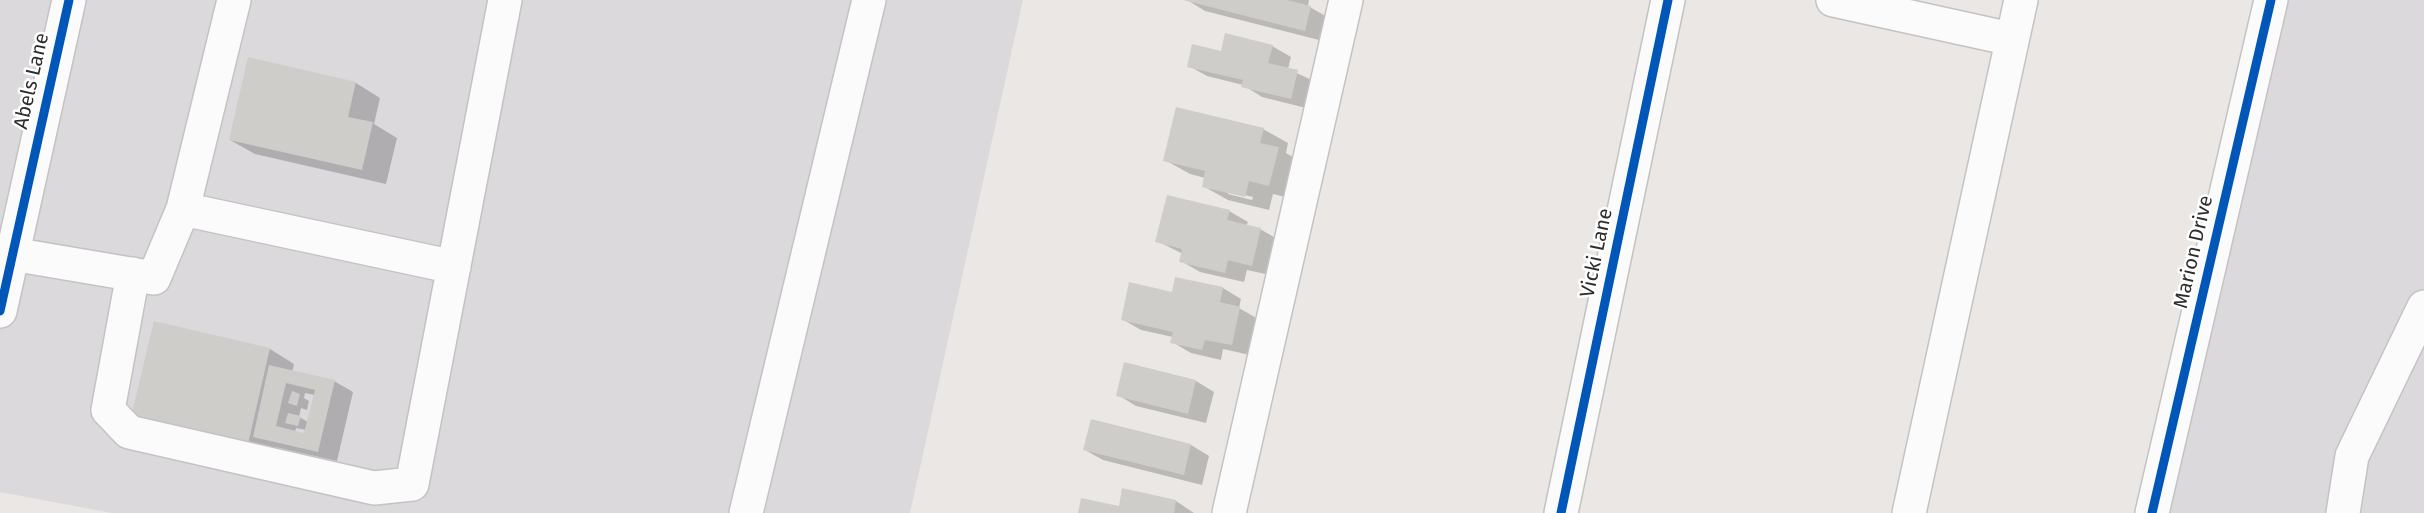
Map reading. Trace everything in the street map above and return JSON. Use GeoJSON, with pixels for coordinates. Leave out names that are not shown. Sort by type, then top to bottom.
{"type":"FeatureCollection","features":[{"type":"Feature","properties":{"kind":"street","name":"Abels Lane"},"geometry":{"type":"LineString","coordinates":[[0,311],[69,0]]}},
{"type":"Feature","properties":{"kind":"street"},"geometry":{"type":"LineString","coordinates":[[12,254],[154,278],[183,209],[234,0]]}},
{"type":"Feature","properties":{"kind":"street"},"geometry":{"type":"LineString","coordinates":[[132,274],[108,410],[129,432],[374,488],[412,484],[505,0]]}},
{"type":"Feature","properties":{"kind":"street"},"geometry":{"type":"LineString","coordinates":[[746,513],[869,0]]}},
{"type":"Feature","properties":{"kind":"street"},"geometry":{"type":"LineString","coordinates":[[1229,513],[1346,0]]}},
{"type":"Feature","properties":{"kind":"street","name":"Vicki Lane"},"geometry":{"type":"LineString","coordinates":[[1562,513],[1668,0]]}},
{"type":"Feature","properties":{"kind":"street"},"geometry":{"type":"LineString","coordinates":[[1833,0],[2012,39]]}},
{"type":"Feature","properties":{"kind":"street"},"geometry":{"type":"LineString","coordinates":[[1909,513],[2020,0]]}},
{"type":"Feature","properties":{"kind":"street","name":"Marion Drive"},"geometry":{"type":"LineString","coordinates":[[2152,513],[2271,0]]}},
{"type":"Feature","properties":{"kind":"street"},"geometry":{"type":"LineString","coordinates":[[183,209],[454,267]]}},
{"type":"Feature","properties":{"kind":"street"},"geometry":{"type":"LineString","coordinates":[[2343,513],[2352,456],[2424,307]]}},
{"type":"Feature","properties":{"kind":"shaded area"},"geometry":{"type":"Polygon","coordinates":[[[0,0],[1023,0],[910,513],[112,513],[0,492],[0,0]]]}},
{"type":"Feature","properties":{"kind":"shaded area"},"geometry":{"type":"Polygon","coordinates":[[[2267,0],[2424,0],[2424,513],[2158,513],[2267,0]]]}},
{"type":"Feature","properties":{"kind":"building"},"geometry":{"type":"Polygon","coordinates":[[[1183,0],[1287,0],[1311,6],[1305,31],[1183,0]]]}},
{"type":"Feature","properties":{"kind":"building"},"geometry":{"type":"Polygon","coordinates":[[[1225,33],[1273,45],[1268,63],[1298,70],[1291,99],[1241,87],[1243,80],[1187,67],[1192,44],[1221,51],[1225,33]]]}},
{"type":"Feature","properties":{"kind":"building"},"geometry":{"type":"Polygon","coordinates":[[[248,57],[356,82],[348,117],[373,122],[362,170],[229,140],[248,57]]]}},
{"type":"Feature","properties":{"kind":"building"},"geometry":{"type":"Polygon","coordinates":[[[1176,107],[1264,128],[1260,143],[1279,147],[1269,186],[1249,181],[1245,197],[1202,187],[1205,171],[1163,161],[1176,107]]]}},
{"type":"Feature","properties":{"kind":"building"},"geometry":{"type":"Polygon","coordinates":[[[1167,195],[1230,210],[1227,220],[1261,228],[1252,266],[1228,260],[1225,273],[1179,262],[1182,249],[1155,242],[1167,195]]]}},
{"type":"Feature","properties":{"kind":"building"},"geometry":{"type":"Polygon","coordinates":[[[1175,277],[1223,287],[1220,302],[1240,307],[1232,345],[1205,340],[1202,350],[1170,343],[1173,332],[1121,320],[1129,282],[1172,292],[1175,277]]]}},
{"type":"Feature","properties":{"kind":"building"},"geometry":{"type":"Polygon","coordinates":[[[154,321],[270,348],[248,444],[131,417],[154,321]]]}},
{"type":"Feature","properties":{"kind":"building"},"geometry":{"type":"Polygon","coordinates":[[[1124,362],[1196,380],[1188,414],[1116,396],[1124,362]]]}},
{"type":"Feature","properties":{"kind":"building"},"geometry":{"type":"Polygon","coordinates":[[[269,365],[335,380],[318,452],[253,437],[269,365]],[[286,383],[276,426],[304,433],[315,390],[286,383]]]}},
{"type":"Feature","properties":{"kind":"building"},"geometry":{"type":"Polygon","coordinates":[[[292,391],[300,394],[297,406],[288,403],[292,391]]]}},
{"type":"Feature","properties":{"kind":"building"},"geometry":{"type":"Polygon","coordinates":[[[288,413],[301,416],[298,426],[285,423],[288,413]]]}},
{"type":"Feature","properties":{"kind":"building"},"geometry":{"type":"Polygon","coordinates":[[[1091,419],[1191,444],[1184,475],[1083,450],[1091,419]]]}},
{"type":"Feature","properties":{"kind":"building"},"geometry":{"type":"Polygon","coordinates":[[[1122,488],[1176,500],[1174,513],[1078,513],[1081,498],[1119,506],[1122,488]]]}},
{"type":"Feature","properties":{"kind":"cycle path"},"geometry":{"type":"LineString","coordinates":[[0,311],[69,0]]}},
{"type":"Feature","properties":{"kind":"cycle path"},"geometry":{"type":"LineString","coordinates":[[1561,513],[1668,0]]}},
{"type":"Feature","properties":{"kind":"cycle path"},"geometry":{"type":"LineString","coordinates":[[2152,513],[2271,0]]}}]}
